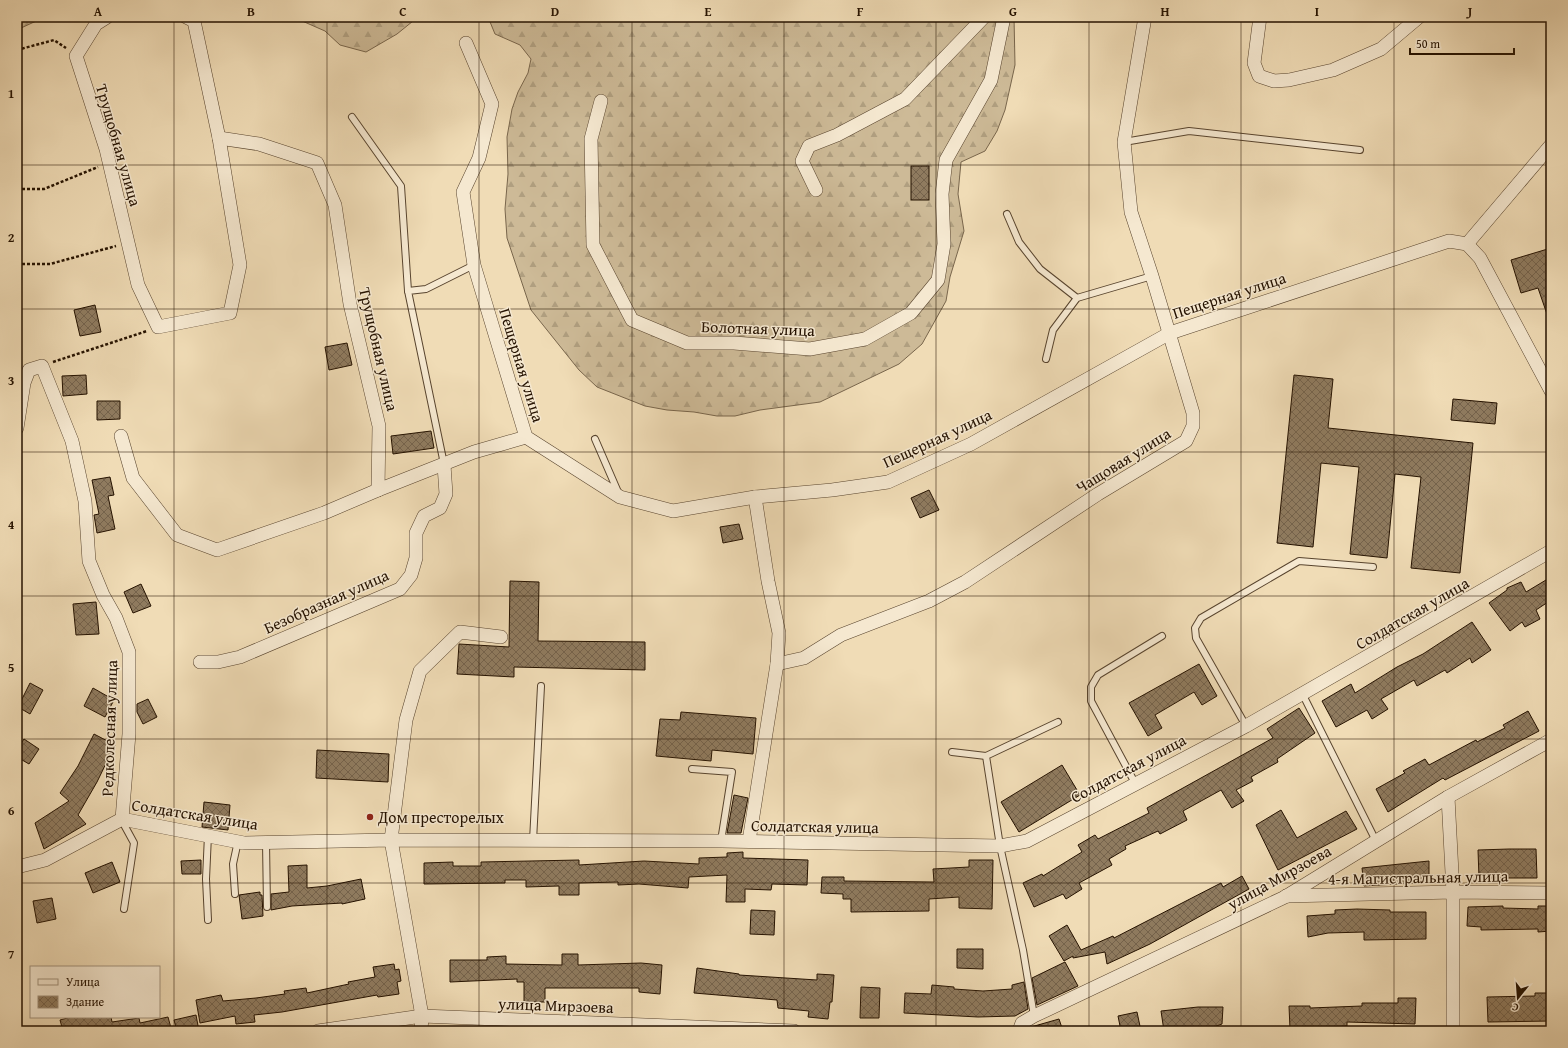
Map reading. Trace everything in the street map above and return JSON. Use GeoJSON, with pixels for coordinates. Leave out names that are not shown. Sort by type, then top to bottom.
{"type":"FeatureCollection","features":[{"type":"Feature","properties":{"kind":"street"},"geometry":{"type":"LineString","coordinates":[[76,56],[96,24],[107,17]]}},
{"type":"Feature","properties":{"kind":"street"},"geometry":{"type":"LineString","coordinates":[[158,327],[230,313],[240,265],[219,138],[194,20],[186,17]]}},
{"type":"Feature","properties":{"kind":"street"},"geometry":{"type":"LineString","coordinates":[[816,190],[802,161],[809,146],[837,135],[905,99],[984,17]]}},
{"type":"Feature","properties":{"kind":"street","name":"Болотная улица"},"geometry":{"type":"LineString","coordinates":[[601,101],[591,139],[593,245],[632,320],[687,343],[734,343],[810,349],[865,338],[911,314],[938,280],[944,244],[942,194],[946,160],[991,80],[1004,17]]}},
{"type":"Feature","properties":{"kind":"street","name":"Чащовая улица"},"geometry":{"type":"LineString","coordinates":[[777,664],[804,658],[840,635],[929,601],[965,582],[1098,494],[1186,441],[1193,426],[1193,413],[1170,333],[1131,212],[1124,142],[1145,17]]}},
{"type":"Feature","properties":{"kind":"street"},"geometry":{"type":"LineString","coordinates":[[1260,17],[1254,63],[1259,76],[1274,82],[1333,70],[1381,49],[1419,17]]}},
{"type":"Feature","properties":{"kind":"street","name":"Пещерная улица"},"geometry":{"type":"LineString","coordinates":[[466,43],[492,104],[479,158],[463,192],[474,266],[526,436],[620,498],[673,511],[755,497],[832,490],[888,482],[971,444],[1170,333],[1449,241],[1467,244]]}},
{"type":"Feature","properties":{"kind":"street","name":"Трущобная улица"},"geometry":{"type":"LineString","coordinates":[[76,56],[109,161],[138,285],[158,327]]}},
{"type":"Feature","properties":{"kind":"street","name":"Трущобная улица"},"geometry":{"type":"LineString","coordinates":[[219,138],[259,144],[317,164],[335,205],[350,304],[379,426],[378,490]]}},
{"type":"Feature","properties":{"kind":"street"},"geometry":{"type":"LineString","coordinates":[[1551,144],[1467,244],[1480,258],[1551,391]]}},
{"type":"Feature","properties":{"kind":"street"},"geometry":{"type":"LineString","coordinates":[[17,428],[24,383],[29,370],[42,366]]}},
{"type":"Feature","properties":{"kind":"street","name":"Редколесная улица"},"geometry":{"type":"LineString","coordinates":[[42,366],[72,441],[85,501],[89,561],[103,595],[116,618],[129,652],[128,734],[122,819]]}},
{"type":"Feature","properties":{"kind":"street"},"geometry":{"type":"LineString","coordinates":[[121,436],[133,478],[177,535],[217,550],[324,513],[474,452],[526,436]]}},
{"type":"Feature","properties":{"kind":"street","name":"Безобразная улица"},"geometry":{"type":"LineString","coordinates":[[200,662],[218,662],[240,657],[400,589],[411,575],[416,558],[416,533],[424,516],[440,508],[446,494],[444,465]]}},
{"type":"Feature","properties":{"kind":"street"},"geometry":{"type":"LineString","coordinates":[[749,842],[777,664],[779,633],[768,581],[755,497]]}},
{"type":"Feature","properties":{"kind":"street","name":"Солдатская улица"},"geometry":{"type":"LineString","coordinates":[[17,867],[45,860],[122,819],[238,841],[266,842],[391,840],[720,841],[1000,846],[1027,841],[1303,695],[1551,551]]}},
{"type":"Feature","properties":{"kind":"street"},"geometry":{"type":"LineString","coordinates":[[421,1031],[422,1016],[391,840],[406,720],[420,671],[460,632],[501,637]]}},
{"type":"Feature","properties":{"kind":"street","name":"улица Мирзоева"},"geometry":{"type":"LineString","coordinates":[[1019,1031],[1022,1023],[1034,1016],[1285,896],[1448,797],[1551,740]]}},
{"type":"Feature","properties":{"kind":"street"},"geometry":{"type":"LineString","coordinates":[[1448,797],[1452,892],[1453,1031]]}},
{"type":"Feature","properties":{"kind":"street","name":"4-я Магистральная улица"},"geometry":{"type":"LineString","coordinates":[[1285,896],[1452,892],[1551,893]]}},
{"type":"Feature","properties":{"kind":"street","name":"улица Мирзоева"},"geometry":{"type":"LineString","coordinates":[[318,1031],[422,1016],[794,1031]]}},
{"type":"Feature","properties":{"kind":"lane"},"geometry":{"type":"LineString","coordinates":[[352,117],[402,186],[408,292],[444,465]]}},
{"type":"Feature","properties":{"kind":"lane"},"geometry":{"type":"LineString","coordinates":[[1124,142],[1189,131],[1360,150]]}},
{"type":"Feature","properties":{"kind":"lane"},"geometry":{"type":"LineString","coordinates":[[1007,214],[1020,242],[1040,269],[1077,298]]}},
{"type":"Feature","properties":{"kind":"lane"},"geometry":{"type":"LineString","coordinates":[[408,292],[426,289],[474,266]]}},
{"type":"Feature","properties":{"kind":"lane"},"geometry":{"type":"LineString","coordinates":[[1046,359],[1053,330],[1077,298],[1152,276]]}},
{"type":"Feature","properties":{"kind":"lane"},"geometry":{"type":"LineString","coordinates":[[594,439],[620,498]]}},
{"type":"Feature","properties":{"kind":"lane"},"geometry":{"type":"LineString","coordinates":[[1246,726],[1196,638],[1195,628],[1201,618],[1298,561],[1373,567]]}},
{"type":"Feature","properties":{"kind":"lane"},"geometry":{"type":"LineString","coordinates":[[1135,783],[1091,701],[1091,687],[1098,675],[1162,636]]}},
{"type":"Feature","properties":{"kind":"lane"},"geometry":{"type":"LineString","coordinates":[[533,840],[541,686]]}},
{"type":"Feature","properties":{"kind":"lane"},"geometry":{"type":"LineString","coordinates":[[1303,695],[1376,841]]}},
{"type":"Feature","properties":{"kind":"lane"},"geometry":{"type":"LineString","coordinates":[[952,752],[986,756],[1058,722]]}},
{"type":"Feature","properties":{"kind":"lane"},"geometry":{"type":"LineString","coordinates":[[986,756],[1000,846],[1023,950],[1034,1016]]}},
{"type":"Feature","properties":{"kind":"lane"},"geometry":{"type":"LineString","coordinates":[[692,769],[732,772],[720,841]]}},
{"type":"Feature","properties":{"kind":"lane"},"geometry":{"type":"LineString","coordinates":[[122,819],[134,843],[124,909]]}},
{"type":"Feature","properties":{"kind":"lane"},"geometry":{"type":"LineString","coordinates":[[208,835],[206,879],[208,920]]}},
{"type":"Feature","properties":{"kind":"lane"},"geometry":{"type":"LineString","coordinates":[[235,894],[233,864],[238,841]]}},
{"type":"Feature","properties":{"kind":"lane"},"geometry":{"type":"LineString","coordinates":[[266,842],[267,907]]}},
{"type":"Feature","properties":{"kind":"path"},"geometry":{"type":"LineString","coordinates":[[17,50],[54,40],[76,56]]}},
{"type":"Feature","properties":{"kind":"path"},"geometry":{"type":"LineString","coordinates":[[17,189],[44,189],[109,161]]}},
{"type":"Feature","properties":{"kind":"path"},"geometry":{"type":"LineString","coordinates":[[17,264],[50,264],[128,242]]}},
{"type":"Feature","properties":{"kind":"path"},"geometry":{"type":"LineString","coordinates":[[42,366],[158,327]]}},
{"type":"Feature","properties":{"kind":"green space"},"geometry":{"type":"Polygon","coordinates":[[[17,17],[45,17],[21,28],[17,32],[17,17]]]}},
{"type":"Feature","properties":{"kind":"green space"},"geometry":{"type":"Polygon","coordinates":[[[293,17],[418,17],[397,34],[366,52],[340,45],[325,31],[293,17]]]}},
{"type":"Feature","properties":{"kind":"green space"},"geometry":{"type":"Polygon","coordinates":[[[488,17],[1014,17],[1015,65],[1005,110],[997,131],[985,151],[961,162],[958,194],[964,231],[950,277],[946,301],[922,344],[899,364],[820,402],[760,410],[735,416],[717,416],[645,406],[597,387],[579,370],[531,310],[507,238],[505,209],[508,174],[507,137],[512,109],[518,92],[528,73],[531,59],[520,45],[495,34],[488,17]]]}},
{"type":"Feature","properties":{"kind":"building"},"geometry":{"type":"Polygon","coordinates":[[[911,166],[929,166],[929,200],[911,200],[911,166]]]}},
{"type":"Feature","properties":{"kind":"building"},"geometry":{"type":"Polygon","coordinates":[[[1551,248],[1551,319],[1549,320],[1538,288],[1521,293],[1511,260],[1551,248]]]}},
{"type":"Feature","properties":{"kind":"building"},"geometry":{"type":"Polygon","coordinates":[[[95,305],[101,332],[80,336],[74,310],[95,305]]]}},
{"type":"Feature","properties":{"kind":"building"},"geometry":{"type":"Polygon","coordinates":[[[347,343],[352,365],[329,370],[325,347],[347,343]]]}},
{"type":"Feature","properties":{"kind":"building"},"geometry":{"type":"Polygon","coordinates":[[[86,375],[87,394],[63,396],[62,376],[86,375]]]}},
{"type":"Feature","properties":{"kind":"building"},"geometry":{"type":"Polygon","coordinates":[[[1294,375],[1333,379],[1328,428],[1473,443],[1460,573],[1411,568],[1421,477],[1395,474],[1387,558],[1350,554],[1359,467],[1321,463],[1313,547],[1277,543],[1294,375]]]}},
{"type":"Feature","properties":{"kind":"building"},"geometry":{"type":"Polygon","coordinates":[[[1453,399],[1497,403],[1495,424],[1451,420],[1453,399]]]}},
{"type":"Feature","properties":{"kind":"building"},"geometry":{"type":"Polygon","coordinates":[[[97,401],[120,401],[120,419],[97,420],[97,401]]]}},
{"type":"Feature","properties":{"kind":"building"},"geometry":{"type":"Polygon","coordinates":[[[431,431],[434,448],[393,454],[391,436],[431,431]]]}},
{"type":"Feature","properties":{"kind":"building"},"geometry":{"type":"Polygon","coordinates":[[[110,477],[114,495],[108,496],[115,529],[97,533],[94,515],[99,514],[92,480],[110,477]]]}},
{"type":"Feature","properties":{"kind":"building"},"geometry":{"type":"Polygon","coordinates":[[[929,490],[939,510],[920,518],[911,498],[929,490]]]}},
{"type":"Feature","properties":{"kind":"building"},"geometry":{"type":"Polygon","coordinates":[[[739,524],[743,539],[723,543],[720,527],[739,524]]]}},
{"type":"Feature","properties":{"kind":"building"},"geometry":{"type":"Polygon","coordinates":[[[1546,580],[1551,588],[1551,600],[1536,610],[1540,619],[1525,627],[1522,622],[1510,631],[1489,603],[1507,590],[1507,588],[1521,582],[1526,592],[1546,580]]]}},
{"type":"Feature","properties":{"kind":"building"},"geometry":{"type":"Polygon","coordinates":[[[510,581],[539,582],[538,641],[645,642],[645,670],[514,667],[514,677],[457,674],[459,644],[509,647],[510,581]]]}},
{"type":"Feature","properties":{"kind":"building"},"geometry":{"type":"Polygon","coordinates":[[[141,584],[151,606],[133,613],[124,592],[141,584]]]}},
{"type":"Feature","properties":{"kind":"building"},"geometry":{"type":"Polygon","coordinates":[[[96,602],[99,634],[76,635],[73,604],[96,602]]]}},
{"type":"Feature","properties":{"kind":"building"},"geometry":{"type":"Polygon","coordinates":[[[1472,622],[1491,650],[1472,663],[1470,658],[1447,673],[1445,670],[1417,686],[1414,680],[1381,699],[1388,709],[1372,719],[1367,710],[1336,727],[1322,701],[1351,684],[1355,693],[1397,667],[1423,654],[1472,622]]]}},
{"type":"Feature","properties":{"kind":"building"},"geometry":{"type":"Polygon","coordinates":[[[1199,664],[1217,696],[1202,705],[1194,692],[1155,715],[1162,728],[1148,736],[1129,703],[1199,664]]]}},
{"type":"Feature","properties":{"kind":"building"},"geometry":{"type":"Polygon","coordinates":[[[30,683],[43,690],[30,714],[18,707],[30,683]]]}},
{"type":"Feature","properties":{"kind":"building"},"geometry":{"type":"Polygon","coordinates":[[[93,688],[114,700],[105,717],[84,706],[93,688]]]}},
{"type":"Feature","properties":{"kind":"building"},"geometry":{"type":"Polygon","coordinates":[[[148,699],[157,717],[143,724],[137,712],[137,704],[148,699]]]}},
{"type":"Feature","properties":{"kind":"building"},"geometry":{"type":"Polygon","coordinates":[[[1299,708],[1315,733],[1277,759],[1278,762],[1251,777],[1253,781],[1236,790],[1244,801],[1232,808],[1221,790],[1183,811],[1187,820],[1160,834],[1158,831],[1125,846],[1126,849],[1109,859],[1112,865],[1079,883],[1082,889],[1066,899],[1063,894],[1034,907],[1023,883],[1042,874],[1043,876],[1082,852],[1078,845],[1095,835],[1098,839],[1149,813],[1147,808],[1273,738],[1267,729],[1299,708]]]}},
{"type":"Feature","properties":{"kind":"building"},"geometry":{"type":"Polygon","coordinates":[[[1528,711],[1539,731],[1445,780],[1443,778],[1388,812],[1376,789],[1405,773],[1403,771],[1425,759],[1429,765],[1476,740],[1477,742],[1505,728],[1503,725],[1528,711]]]}},
{"type":"Feature","properties":{"kind":"building"},"geometry":{"type":"Polygon","coordinates":[[[681,712],[756,718],[753,754],[712,750],[711,761],[656,756],[660,719],[680,720],[681,712]]]}},
{"type":"Feature","properties":{"kind":"building"},"geometry":{"type":"Polygon","coordinates":[[[94,734],[115,745],[97,782],[78,815],[86,824],[44,849],[35,823],[69,801],[60,793],[78,766],[94,734]]]}},
{"type":"Feature","properties":{"kind":"building"},"geometry":{"type":"Polygon","coordinates":[[[24,739],[39,749],[29,764],[17,757],[17,749],[24,739]]]}},
{"type":"Feature","properties":{"kind":"building"},"geometry":{"type":"Polygon","coordinates":[[[317,750],[389,754],[388,782],[316,778],[317,750]]]}},
{"type":"Feature","properties":{"kind":"building"},"geometry":{"type":"Polygon","coordinates":[[[1062,765],[1080,795],[1019,832],[1001,802],[1062,765]]]}},
{"type":"Feature","properties":{"kind":"building"},"geometry":{"type":"Polygon","coordinates":[[[734,795],[748,798],[741,833],[727,833],[734,795]]]}},
{"type":"Feature","properties":{"kind":"building"},"geometry":{"type":"Polygon","coordinates":[[[204,802],[230,805],[228,830],[202,827],[204,802]]]}},
{"type":"Feature","properties":{"kind":"building"},"geometry":{"type":"Polygon","coordinates":[[[1281,810],[1297,838],[1346,811],[1357,829],[1278,870],[1256,825],[1281,810]]]}},
{"type":"Feature","properties":{"kind":"building"},"geometry":{"type":"Polygon","coordinates":[[[1536,849],[1537,878],[1479,878],[1478,850],[1536,849]]]}},
{"type":"Feature","properties":{"kind":"building"},"geometry":{"type":"Polygon","coordinates":[[[743,852],[743,858],[808,860],[807,885],[772,884],[771,890],[745,889],[745,902],[726,902],[727,875],[689,877],[688,888],[639,884],[618,885],[618,882],[579,883],[579,895],[559,895],[559,886],[526,887],[526,880],[505,880],[505,883],[424,884],[424,863],[453,862],[453,866],[481,866],[481,862],[579,860],[579,865],[644,861],[699,864],[699,858],[727,857],[727,853],[743,852]]]}},
{"type":"Feature","properties":{"kind":"building"},"geometry":{"type":"Polygon","coordinates":[[[201,860],[201,874],[182,874],[181,861],[201,860]]]}},
{"type":"Feature","properties":{"kind":"building"},"geometry":{"type":"Polygon","coordinates":[[[969,860],[993,860],[992,909],[959,908],[959,897],[929,899],[929,911],[851,912],[851,899],[843,899],[843,894],[821,893],[822,877],[844,877],[844,881],[934,882],[933,869],[969,867],[969,860]]]}},
{"type":"Feature","properties":{"kind":"building"},"geometry":{"type":"Polygon","coordinates":[[[1429,861],[1429,882],[1364,886],[1362,868],[1429,861]]]}},
{"type":"Feature","properties":{"kind":"building"},"geometry":{"type":"Polygon","coordinates":[[[112,862],[120,882],[93,893],[85,873],[112,862]]]}},
{"type":"Feature","properties":{"kind":"building"},"geometry":{"type":"Polygon","coordinates":[[[307,865],[307,888],[327,886],[361,879],[365,899],[342,904],[292,906],[271,910],[271,894],[289,892],[288,866],[307,865]]]}},
{"type":"Feature","properties":{"kind":"building"},"geometry":{"type":"Polygon","coordinates":[[[1242,876],[1249,889],[1150,944],[1107,964],[1105,952],[1073,958],[1073,956],[1064,961],[1049,936],[1067,925],[1081,950],[1113,936],[1114,938],[1221,883],[1223,887],[1242,876]]]}},
{"type":"Feature","properties":{"kind":"building"},"geometry":{"type":"Polygon","coordinates":[[[260,892],[260,895],[262,895],[263,916],[242,919],[239,895],[260,892]]]}},
{"type":"Feature","properties":{"kind":"building"},"geometry":{"type":"Polygon","coordinates":[[[52,898],[56,919],[37,923],[33,901],[52,898]]]}},
{"type":"Feature","properties":{"kind":"building"},"geometry":{"type":"Polygon","coordinates":[[[1503,906],[1503,908],[1538,909],[1538,906],[1551,906],[1551,931],[1538,932],[1538,929],[1481,930],[1481,927],[1467,926],[1468,907],[1503,906]]]}},
{"type":"Feature","properties":{"kind":"building"},"geometry":{"type":"Polygon","coordinates":[[[751,910],[775,911],[774,935],[750,934],[751,910]]]}},
{"type":"Feature","properties":{"kind":"building"},"geometry":{"type":"Polygon","coordinates":[[[1335,910],[1390,910],[1390,912],[1426,912],[1426,939],[1364,940],[1364,932],[1328,933],[1308,937],[1307,916],[1335,914],[1335,910]]]}},
{"type":"Feature","properties":{"kind":"building"},"geometry":{"type":"Polygon","coordinates":[[[957,949],[983,949],[983,969],[957,968],[957,949]]]}},
{"type":"Feature","properties":{"kind":"building"},"geometry":{"type":"Polygon","coordinates":[[[562,954],[578,954],[578,965],[641,963],[662,965],[660,994],[639,992],[639,988],[545,988],[545,1002],[524,1002],[524,982],[517,982],[517,979],[450,982],[450,960],[487,960],[487,957],[506,956],[506,964],[562,965],[562,954]]]}},
{"type":"Feature","properties":{"kind":"building"},"geometry":{"type":"Polygon","coordinates":[[[1065,962],[1078,986],[1037,1005],[1032,978],[1065,962]]]}},
{"type":"Feature","properties":{"kind":"building"},"geometry":{"type":"Polygon","coordinates":[[[394,964],[395,970],[399,969],[401,981],[397,982],[399,994],[378,997],[377,995],[282,1012],[254,1015],[255,1022],[236,1024],[235,1016],[200,1023],[196,1000],[221,995],[223,1001],[256,998],[285,994],[284,991],[306,988],[307,993],[349,984],[348,982],[375,977],[373,967],[394,964]]]}},
{"type":"Feature","properties":{"kind":"building"},"geometry":{"type":"Polygon","coordinates":[[[697,968],[739,975],[817,980],[817,974],[834,975],[832,1002],[830,1002],[828,1019],[808,1017],[809,1011],[778,1008],[777,1000],[694,993],[697,968]]]}},
{"type":"Feature","properties":{"kind":"building"},"geometry":{"type":"Polygon","coordinates":[[[1024,982],[1028,1009],[1015,1016],[978,1017],[904,1013],[905,993],[931,994],[932,985],[954,987],[954,989],[983,991],[1012,989],[1012,985],[1024,982]]]}},
{"type":"Feature","properties":{"kind":"building"},"geometry":{"type":"Polygon","coordinates":[[[861,987],[880,988],[879,1018],[860,1018],[861,987]]]}},
{"type":"Feature","properties":{"kind":"building"},"geometry":{"type":"Polygon","coordinates":[[[1535,993],[1551,993],[1551,1021],[1488,1022],[1487,997],[1535,996],[1535,993]]]}},
{"type":"Feature","properties":{"kind":"building"},"geometry":{"type":"Polygon","coordinates":[[[1398,998],[1416,998],[1415,1024],[1347,1022],[1347,1026],[1290,1029],[1289,1006],[1310,1006],[1310,1008],[1362,1006],[1362,1003],[1398,1003],[1398,998]]]}},
{"type":"Feature","properties":{"kind":"building"},"geometry":{"type":"Polygon","coordinates":[[[1198,1007],[1223,1007],[1222,1024],[1211,1028],[1193,1027],[1193,1030],[1164,1031],[1161,1011],[1198,1007]]]}},
{"type":"Feature","properties":{"kind":"building"},"geometry":{"type":"Polygon","coordinates":[[[1137,1012],[1141,1031],[1121,1031],[1118,1016],[1137,1012]]]}},
{"type":"Feature","properties":{"kind":"building"},"geometry":{"type":"Polygon","coordinates":[[[196,1015],[199,1031],[177,1031],[174,1020],[196,1015]]]}},
{"type":"Feature","properties":{"kind":"building"},"geometry":{"type":"Polygon","coordinates":[[[168,1017],[171,1028],[154,1031],[63,1031],[60,1020],[67,1018],[111,1018],[112,1022],[139,1018],[140,1023],[168,1017]]]}},
{"type":"Feature","properties":{"kind":"building"},"geometry":{"type":"Polygon","coordinates":[[[1059,1019],[1063,1031],[1028,1031],[1031,1027],[1059,1019]]]}},
{"type":"Feature","properties":{"kind":"place","name":"Дом престорелых"},"geometry":{"type":"Point","coordinates":[370,817]}}]}
